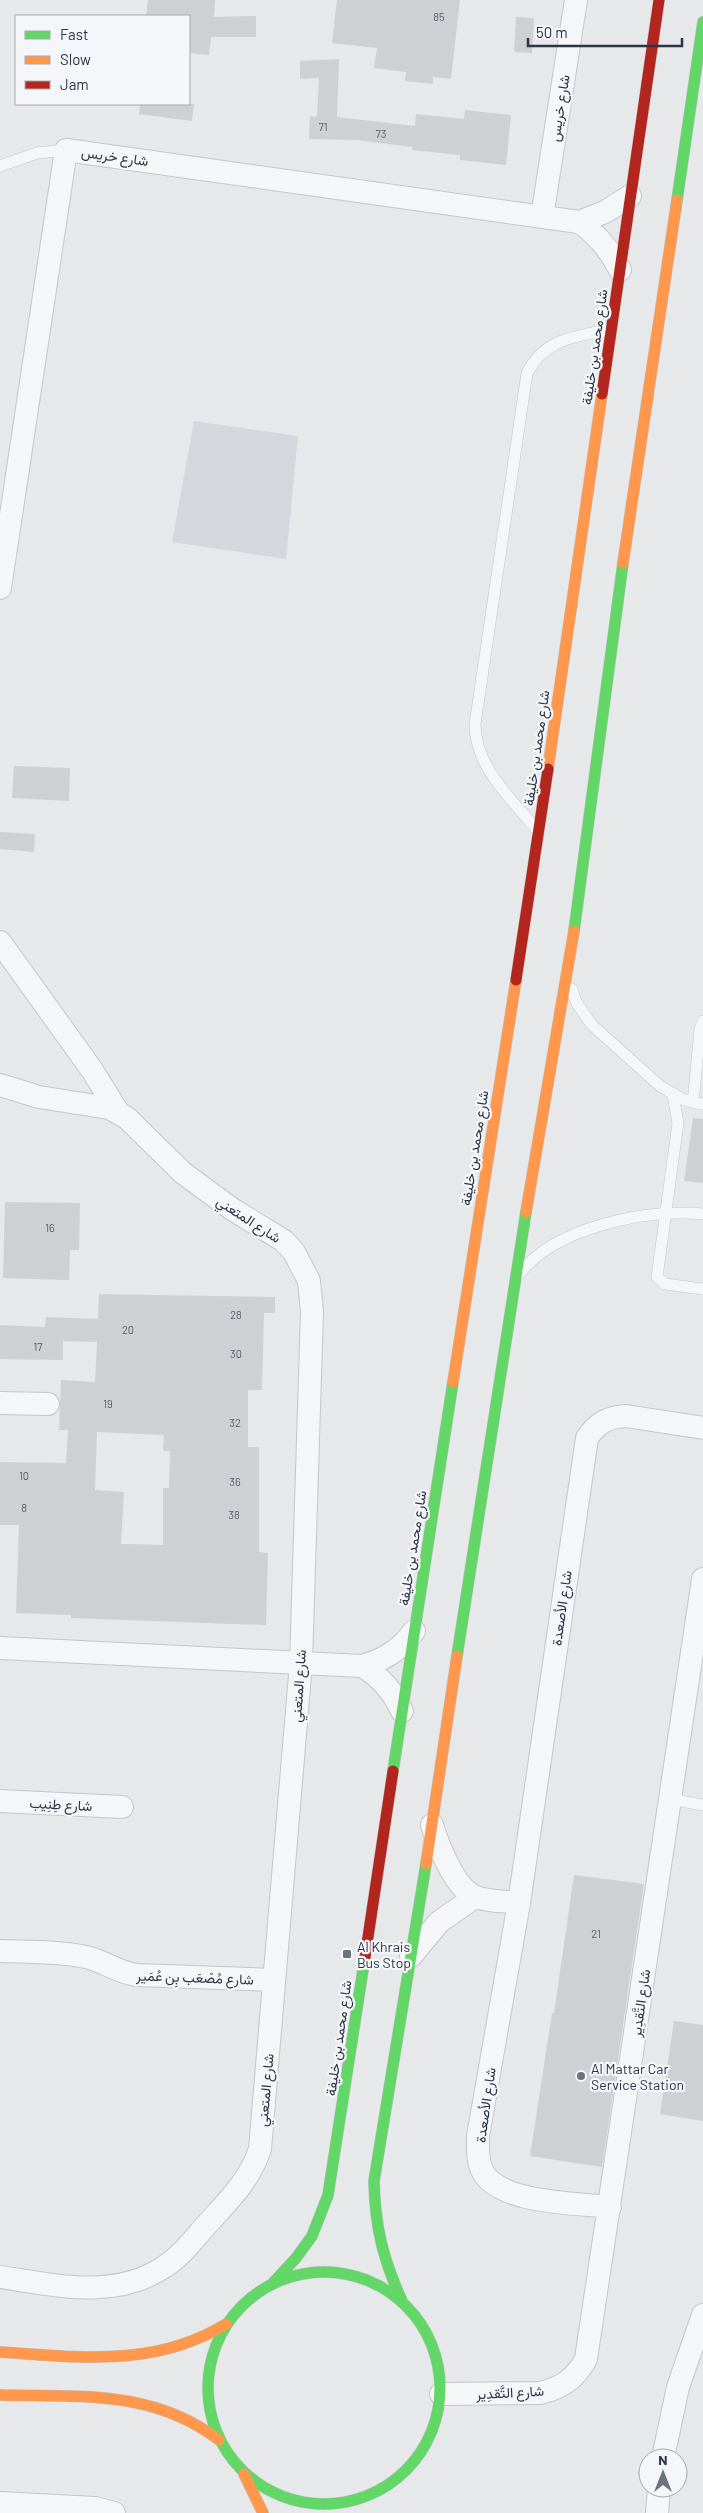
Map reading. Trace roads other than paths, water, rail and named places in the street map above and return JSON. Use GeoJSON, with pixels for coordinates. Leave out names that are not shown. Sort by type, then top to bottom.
{"type":"FeatureCollection","features":[{"type":"Feature","properties":{"kind":"main road","name":"شارع محمد بن خليفة"},"geometry":{"type":"LineString","coordinates":[[273,2283],[297,2258],[313,2236],[325,2212],[334,2167],[414,1631],[539,833],[659,0]]}},
{"type":"Feature","properties":{"kind":"main road"},"geometry":{"type":"LineString","coordinates":[[402,2301],[378,2244],[374,2219],[374,2181],[432,1825],[514,1282],[569,966],[634,489],[703,22]]}},
{"type":"Feature","properties":{"kind":"main road"},"geometry":{"type":"LineString","coordinates":[[219,2440],[211,2417],[207,2393],[208,2377],[215,2345],[226,2324],[244,2303],[273,2283],[299,2274],[326,2271],[354,2275],[379,2285],[402,2301],[420,2320],[432,2343],[440,2368],[441,2394],[437,2420],[427,2443],[412,2464],[393,2482],[371,2494],[342,2502],[304,2502],[269,2490],[244,2472]]}},
{"type":"Feature","properties":{"kind":"main road"},"geometry":{"type":"LineString","coordinates":[[0,2352],[112,2358],[142,2355],[172,2349],[198,2340],[226,2324]]}},
{"type":"Feature","properties":{"kind":"main road"},"geometry":{"type":"LineString","coordinates":[[0,2394],[114,2400],[172,2412],[198,2424],[219,2440],[244,2472],[263,2513]]}},
{"type":"Feature","properties":{"kind":"main road"},"geometry":{"type":"LineString","coordinates":[[353,2513],[371,2494]]}},
{"type":"Feature","properties":{"kind":"street","name":"شارع خريس"},"geometry":{"type":"LineString","coordinates":[[542,217],[576,0]]}},
{"type":"Feature","properties":{"kind":"street","name":"شارع خريس"},"geometry":{"type":"LineString","coordinates":[[0,588],[66,150],[579,222],[606,212],[630,196]]}},
{"type":"Feature","properties":{"kind":"street"},"geometry":{"type":"LineString","coordinates":[[579,222],[599,238],[614,258],[620,270]]}},
{"type":"Feature","properties":{"kind":"street"},"geometry":{"type":"LineString","coordinates":[[0,942],[92,1070],[118,1112]]}},
{"type":"Feature","properties":{"kind":"street","name":"شارع المتعني"},"geometry":{"type":"LineString","coordinates":[[0,1085],[40,1097],[96,1105],[118,1112],[182,1173],[232,1209],[284,1241],[294,1252],[309,1281],[312,1312],[301,1663],[262,2133],[255,2164],[239,2188],[181,2253],[165,2267],[147,2276],[108,2286],[74,2288],[0,2277]]}},
{"type":"Feature","properties":{"kind":"street"},"geometry":{"type":"LineString","coordinates":[[0,1403],[48,1404]]}},
{"type":"Feature","properties":{"kind":"street","name":"شارع الأصعدة"},"geometry":{"type":"LineString","coordinates":[[610,2207],[520,2196],[504,2191],[490,2182],[482,2170],[478,2136],[519,1903],[587,1438],[598,1424],[614,1417],[626,1416],[703,1428]]}},
{"type":"Feature","properties":{"kind":"street","name":"شارع التَّقدِير"},"geometry":{"type":"LineString","coordinates":[[441,2394],[540,2393],[554,2390],[568,2382],[579,2372],[586,2359],[590,2344],[703,1579]]}},
{"type":"Feature","properties":{"kind":"street"},"geometry":{"type":"LineString","coordinates":[[0,1648],[362,1666],[386,1658],[397,1650],[414,1631]]}},
{"type":"Feature","properties":{"kind":"street"},"geometry":{"type":"LineString","coordinates":[[362,1666],[382,1680],[397,1700],[402,1711]]}},
{"type":"Feature","properties":{"kind":"street","name":"شارع طِنِيب"},"geometry":{"type":"LineString","coordinates":[[0,1801],[122,1807]]}},
{"type":"Feature","properties":{"kind":"street"},"geometry":{"type":"LineString","coordinates":[[432,1825],[438,1845],[447,1864],[460,1882],[475,1897],[519,1903]]}},
{"type":"Feature","properties":{"kind":"street"},"geometry":{"type":"LineString","coordinates":[[411,1956],[439,1922],[475,1897]]}},
{"type":"Feature","properties":{"kind":"street","name":"شارع مُصْعَب بِن عُمَير"},"geometry":{"type":"LineString","coordinates":[[0,1951],[88,1957],[120,1972],[137,1975],[274,1980]]}},
{"type":"Feature","properties":{"kind":"street"},"geometry":{"type":"LineString","coordinates":[[665,2448],[678,2387],[703,2315]]}},
{"type":"Feature","properties":{"kind":"street"},"geometry":{"type":"LineString","coordinates":[[657,2513],[658,2498]]}},
{"type":"Feature","properties":{"kind":"street"},"geometry":{"type":"LineString","coordinates":[[0,2503],[95,2508],[114,2513]]}},
{"type":"Feature","properties":{"kind":"lane"},"geometry":{"type":"LineString","coordinates":[[0,166],[37,153],[66,150]]}},
{"type":"Feature","properties":{"kind":"lane"},"geometry":{"type":"LineString","coordinates":[[539,833],[483,762],[477,747],[475,724],[527,373],[533,362],[552,344],[612,328]]}},
{"type":"Feature","properties":{"kind":"lane"},"geometry":{"type":"LineString","coordinates":[[569,966],[572,990],[583,1014],[592,1025],[660,1086],[673,1095],[698,1104],[700,1028],[703,1021]]}},
{"type":"Feature","properties":{"kind":"lane"},"geometry":{"type":"LineString","coordinates":[[673,1095],[678,1123],[664,1212],[657,1277],[664,1284],[703,1289]]}},
{"type":"Feature","properties":{"kind":"lane"},"geometry":{"type":"LineString","coordinates":[[514,1282],[536,1257],[564,1240],[621,1219],[664,1212],[703,1214]]}},
{"type":"Feature","properties":{"kind":"lane"},"geometry":{"type":"LineString","coordinates":[[670,1799],[703,1805]]}},
{"type":"Feature","properties":{"kind":"place","name":"Al Khrais Bus Stop"},"geometry":{"type":"Point","coordinates":[347,1954]}},
{"type":"Feature","properties":{"kind":"place","name":"Al Mattar Car Service Station"},"geometry":{"type":"Point","coordinates":[581,2076]}}]}
